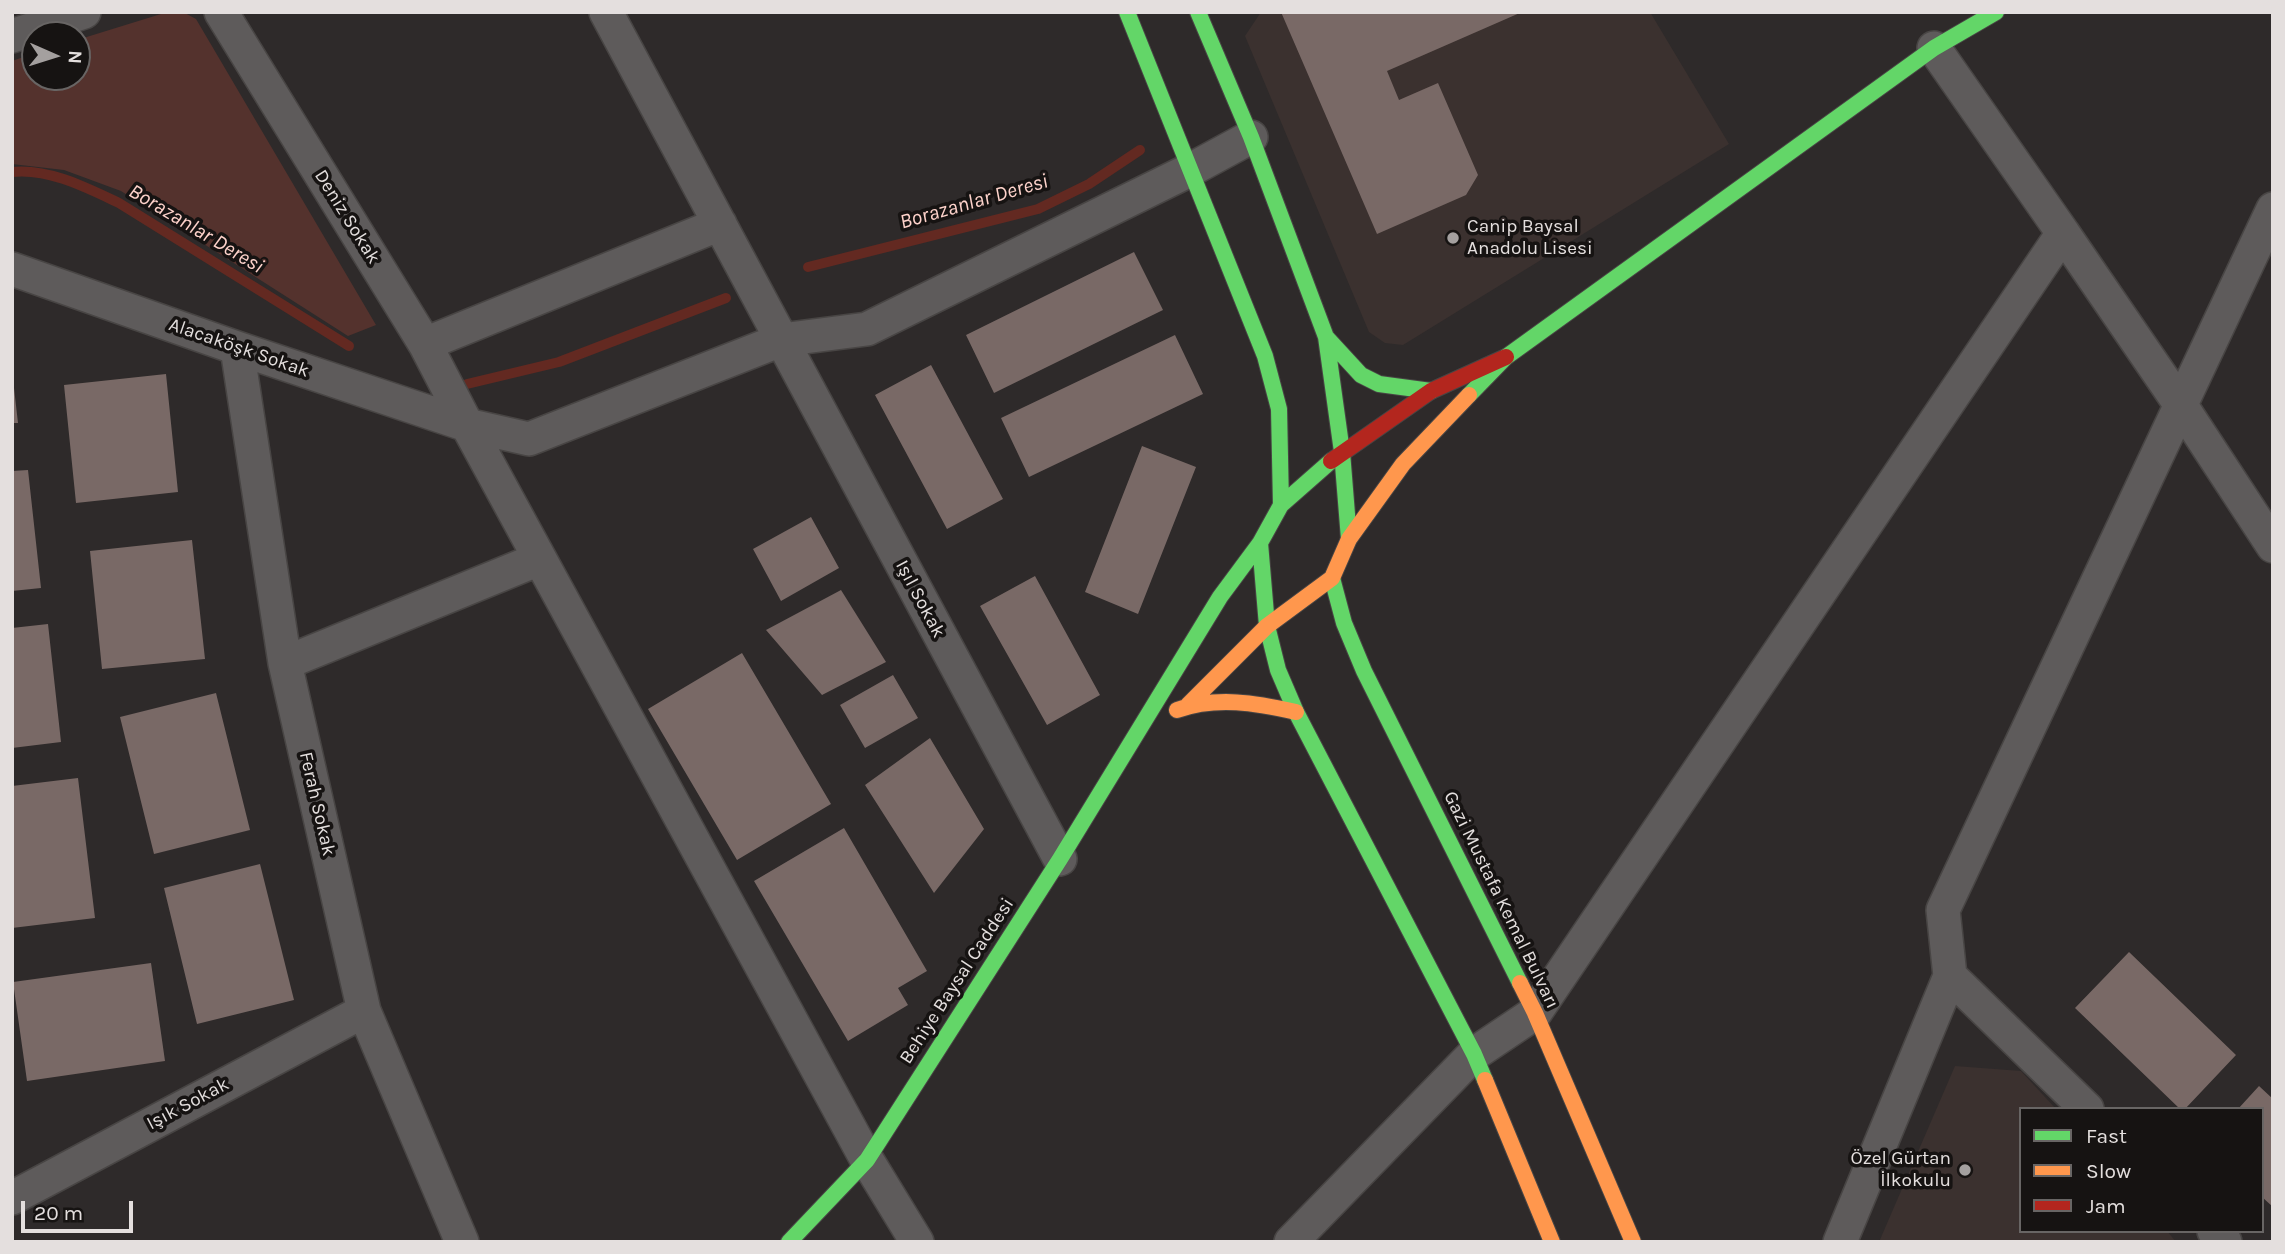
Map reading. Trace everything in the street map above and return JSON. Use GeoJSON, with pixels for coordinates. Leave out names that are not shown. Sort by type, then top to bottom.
{"type":"FeatureCollection","features":[{"type":"Feature","properties":{"kind":"main road"},"geometry":{"type":"LineString","coordinates":[[1126,12],[1265,356],[1279,409],[1281,505]]}},
{"type":"Feature","properties":{"kind":"main road"},"geometry":{"type":"LineString","coordinates":[[1198,12],[1251,137],[1326,337],[1342,452],[1349,539]]}},
{"type":"Feature","properties":{"kind":"main road"},"geometry":{"type":"LineString","coordinates":[[1188,705],[1267,626],[1332,578],[1349,539],[1403,464],[1506,357],[1934,48],[1996,12]]}},
{"type":"Feature","properties":{"kind":"main road"},"geometry":{"type":"LineString","coordinates":[[1326,337],[1362,375],[1379,384],[1431,391]]}},
{"type":"Feature","properties":{"kind":"main road"},"geometry":{"type":"LineString","coordinates":[[1281,505],[1342,452],[1431,391],[1506,357]]}},
{"type":"Feature","properties":{"kind":"main road","name":"Behiye Baysal Caddesi"},"geometry":{"type":"LineString","coordinates":[[789,1242],[867,1160],[1060,859],[1220,597],[1261,543],[1281,505]]}},
{"type":"Feature","properties":{"kind":"main road"},"geometry":{"type":"LineString","coordinates":[[1261,543],[1267,626],[1278,670],[1296,712],[1474,1054],[1552,1242]]}},
{"type":"Feature","properties":{"kind":"main road","name":"Gazi Mustafa Kemal Bulvarı"},"geometry":{"type":"LineString","coordinates":[[1332,578],[1344,623],[1364,671],[1535,1013],[1633,1242]]}},
{"type":"Feature","properties":{"kind":"main road"},"geometry":{"type":"LineString","coordinates":[[1140,726],[1188,705],[1231,701],[1296,712]]}},
{"type":"Feature","properties":{"kind":"street"},"geometry":{"type":"LineString","coordinates":[[12,36],[85,12]]}},
{"type":"Feature","properties":{"kind":"street","name":"Deniz Sokak"},"geometry":{"type":"LineString","coordinates":[[221,12],[425,344],[539,559],[867,1160],[917,1242]]}},
{"type":"Feature","properties":{"kind":"street","name":"Işıl Sokak"},"geometry":{"type":"LineString","coordinates":[[606,12],[1060,859]]}},
{"type":"Feature","properties":{"kind":"street"},"geometry":{"type":"LineString","coordinates":[[1934,48],[2180,404],[2273,546]]}},
{"type":"Feature","properties":{"kind":"street","name":"Alacaköşk Sokak"},"geometry":{"type":"LineString","coordinates":[[12,268],[237,348],[467,425],[529,439],[781,340],[867,330],[1192,170],[1251,137]]}},
{"type":"Feature","properties":{"kind":"street"},"geometry":{"type":"LineString","coordinates":[[1840,1242],[1950,976],[1943,910],[2273,209]]}},
{"type":"Feature","properties":{"kind":"street"},"geometry":{"type":"LineString","coordinates":[[425,344],[719,224]]}},
{"type":"Feature","properties":{"kind":"street"},"geometry":{"type":"LineString","coordinates":[[1291,1242],[1474,1054],[1535,1013],[2063,233]]}},
{"type":"Feature","properties":{"kind":"street","name":"Ferah Sokak"},"geometry":{"type":"LineString","coordinates":[[237,348],[285,663],[365,1011],[462,1242]]}},
{"type":"Feature","properties":{"kind":"street"},"geometry":{"type":"LineString","coordinates":[[285,663],[539,559]]}},
{"type":"Feature","properties":{"kind":"street"},"geometry":{"type":"LineString","coordinates":[[1950,976],[2086,1107]]}},
{"type":"Feature","properties":{"kind":"street","name":"Işık Sokak"},"geometry":{"type":"LineString","coordinates":[[12,1198],[365,1011]]}},
{"type":"Feature","properties":{"kind":"shaded area"},"geometry":{"type":"Polygon","coordinates":[[[183,12],[196,19],[376,325],[348,336],[121,191],[64,170],[12,164],[12,61],[21,58],[21,91],[91,91],[91,36],[161,14],[183,12]]]}},
{"type":"Feature","properties":{"kind":"shaded area","name":"Canip Baysal Anadolu Lisesi"},"geometry":{"type":"Polygon","coordinates":[[[1261,12],[1650,12],[1729,144],[1403,345],[1385,343],[1369,332],[1245,36],[1261,12]]]}},
{"type":"Feature","properties":{"kind":"shaded area","name":"Özel Gürtan İlkokulu"},"geometry":{"type":"Polygon","coordinates":[[[1955,1066],[2021,1071],[2054,1107],[2019,1107],[2019,1233],[2169,1233],[2176,1242],[1879,1242],[1955,1066]]]}},
{"type":"Feature","properties":{"kind":"building"},"geometry":{"type":"Polygon","coordinates":[[[1281,12],[1522,12],[1387,71],[1399,100],[1438,83],[1478,175],[1466,195],[1377,234],[1281,12]]]}},
{"type":"Feature","properties":{"kind":"building"},"geometry":{"type":"Polygon","coordinates":[[[1134,252],[1163,310],[994,393],[966,335],[1134,252]]]}},
{"type":"Feature","properties":{"kind":"building"},"geometry":{"type":"Polygon","coordinates":[[[1175,335],[1203,394],[1029,477],[1001,418],[1175,335]]]}},
{"type":"Feature","properties":{"kind":"building"},"geometry":{"type":"Polygon","coordinates":[[[931,365],[1003,499],[947,529],[875,395],[931,365]]]}},
{"type":"Feature","properties":{"kind":"building"},"geometry":{"type":"Polygon","coordinates":[[[166,374],[178,492],[76,503],[64,385],[166,374]]]}},
{"type":"Feature","properties":{"kind":"building"},"geometry":{"type":"Polygon","coordinates":[[[14,388],[18,423],[12,423],[14,388]]]}},
{"type":"Feature","properties":{"kind":"building"},"geometry":{"type":"Polygon","coordinates":[[[1142,446],[1196,467],[1138,614],[1085,592],[1142,446]]]}},
{"type":"Feature","properties":{"kind":"building"},"geometry":{"type":"Polygon","coordinates":[[[28,470],[41,588],[12,591],[12,471],[28,470]]]}},
{"type":"Feature","properties":{"kind":"building"},"geometry":{"type":"Polygon","coordinates":[[[811,517],[839,568],[781,601],[753,549],[811,517]]]}},
{"type":"Feature","properties":{"kind":"building"},"geometry":{"type":"Polygon","coordinates":[[[192,540],[205,659],[102,669],[90,551],[192,540]]]}},
{"type":"Feature","properties":{"kind":"building"},"geometry":{"type":"Polygon","coordinates":[[[1035,576],[1100,695],[1047,725],[980,606],[1035,576]]]}},
{"type":"Feature","properties":{"kind":"building"},"geometry":{"type":"Polygon","coordinates":[[[841,590],[886,662],[822,695],[766,630],[841,590]]]}},
{"type":"Feature","properties":{"kind":"building"},"geometry":{"type":"Polygon","coordinates":[[[48,624],[61,742],[12,748],[12,628],[48,624]]]}},
{"type":"Feature","properties":{"kind":"building"},"geometry":{"type":"Polygon","coordinates":[[[742,653],[831,804],[737,860],[648,709],[742,653]]]}},
{"type":"Feature","properties":{"kind":"building"},"geometry":{"type":"Polygon","coordinates":[[[893,675],[918,718],[865,748],[840,705],[893,675]]]}},
{"type":"Feature","properties":{"kind":"building"},"geometry":{"type":"Polygon","coordinates":[[[216,693],[250,830],[154,854],[120,717],[216,693]]]}},
{"type":"Feature","properties":{"kind":"building"},"geometry":{"type":"Polygon","coordinates":[[[930,738],[984,829],[934,893],[865,785],[930,738]]]}},
{"type":"Feature","properties":{"kind":"building"},"geometry":{"type":"Polygon","coordinates":[[[78,778],[95,918],[12,928],[12,786],[78,778]]]}},
{"type":"Feature","properties":{"kind":"building"},"geometry":{"type":"Polygon","coordinates":[[[844,828],[927,971],[898,988],[908,1005],[848,1041],[754,881],[844,828]]]}},
{"type":"Feature","properties":{"kind":"building"},"geometry":{"type":"Polygon","coordinates":[[[260,864],[294,1000],[197,1024],[164,888],[260,864]]]}},
{"type":"Feature","properties":{"kind":"building"},"geometry":{"type":"Polygon","coordinates":[[[2129,952],[2236,1055],[2187,1107],[2178,1107],[2075,1008],[2129,952]]]}},
{"type":"Feature","properties":{"kind":"building"},"geometry":{"type":"Polygon","coordinates":[[[151,963],[165,1061],[27,1081],[13,982],[151,963]]]}},
{"type":"Feature","properties":{"kind":"building"},"geometry":{"type":"Polygon","coordinates":[[[2259,1086],[2273,1099],[2273,1207],[2264,1199],[2264,1107],[2240,1107],[2259,1086]]]}},
{"type":"Feature","properties":{"kind":"waterway","name":"Borazanlar Deresi"},"geometry":{"type":"LineString","coordinates":[[808,267],[1038,209],[1089,184],[1140,150]]}},
{"type":"Feature","properties":{"kind":"waterway","name":"Borazanlar Deresi"},"geometry":{"type":"LineString","coordinates":[[12,172],[54,176],[119,203],[349,346]]}},
{"type":"Feature","properties":{"kind":"waterway","name":"Borazanlar Deresi"},"geometry":{"type":"LineString","coordinates":[[467,384],[559,362],[726,298]]}},
{"type":"Feature","properties":{"kind":"traffic: fast"},"geometry":{"type":"LineString","coordinates":[[1127,12],[1265,356],[1279,409],[1281,505]]}},
{"type":"Feature","properties":{"kind":"traffic: fast"},"geometry":{"type":"LineString","coordinates":[[1198,12],[1251,137],[1326,337],[1342,452],[1349,539]]}},
{"type":"Feature","properties":{"kind":"traffic: fast"},"geometry":{"type":"LineString","coordinates":[[1469,395],[1506,357],[1934,48],[1996,12]]}},
{"type":"Feature","properties":{"kind":"traffic: fast"},"geometry":{"type":"LineString","coordinates":[[1326,337],[1361,375],[1379,384],[1431,391]]}},
{"type":"Feature","properties":{"kind":"traffic: fast"},"geometry":{"type":"LineString","coordinates":[[789,1242],[867,1160],[1060,859],[1220,597],[1260,543],[1281,505],[1331,461]]}},
{"type":"Feature","properties":{"kind":"traffic: fast"},"geometry":{"type":"LineString","coordinates":[[1260,543],[1267,626],[1278,670],[1296,712],[1485,1080]]}},
{"type":"Feature","properties":{"kind":"traffic: fast"},"geometry":{"type":"LineString","coordinates":[[1332,578],[1344,623],[1364,671],[1520,983]]}},
{"type":"Feature","properties":{"kind":"traffic: slow"},"geometry":{"type":"LineString","coordinates":[[1188,705],[1267,626],[1332,578],[1349,539],[1403,464],[1469,395]]}},
{"type":"Feature","properties":{"kind":"traffic: slow"},"geometry":{"type":"LineString","coordinates":[[1177,710],[1207,703],[1236,702],[1296,712]]}},
{"type":"Feature","properties":{"kind":"traffic: slow"},"geometry":{"type":"LineString","coordinates":[[1520,983],[1633,1242]]}},
{"type":"Feature","properties":{"kind":"traffic: slow"},"geometry":{"type":"LineString","coordinates":[[1485,1080],[1552,1242]]}},
{"type":"Feature","properties":{"kind":"traffic: jam"},"geometry":{"type":"LineString","coordinates":[[1331,461],[1431,391],[1506,357]]}},
{"type":"Feature","properties":{"kind":"place","name":"Canip Baysal Anadolu Lisesi"},"geometry":{"type":"Point","coordinates":[1453,238]}},
{"type":"Feature","properties":{"kind":"place","name":"Özel Gürtan İlkokulu"},"geometry":{"type":"Point","coordinates":[1965,1170]}}]}
